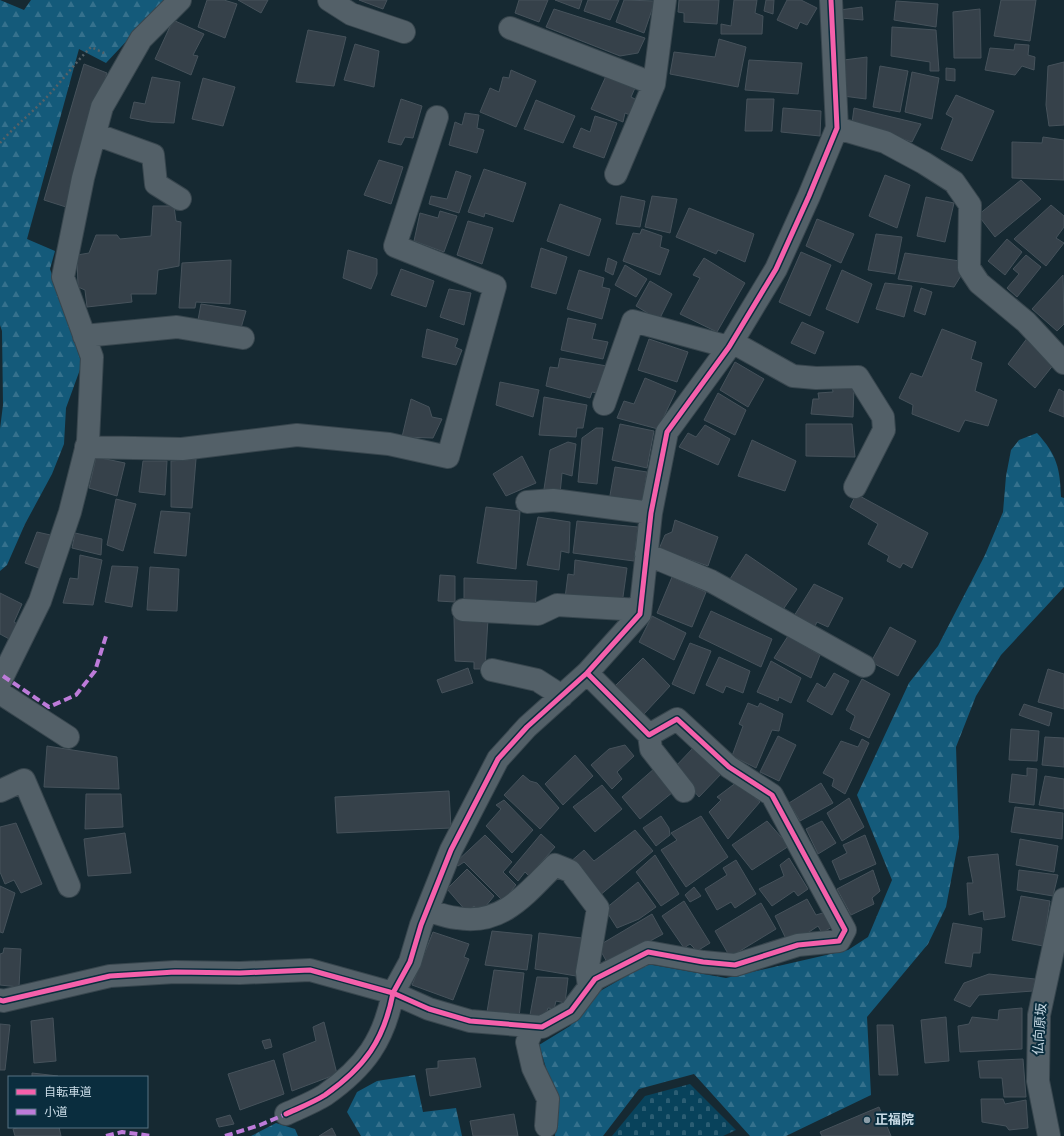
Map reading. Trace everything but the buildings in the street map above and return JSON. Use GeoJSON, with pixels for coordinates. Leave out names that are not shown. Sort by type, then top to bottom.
{"type":"FeatureCollection","features":[{"type":"Feature","properties":{"kind":"street"},"geometry":{"type":"LineString","coordinates":[[0,682],[40,601],[70,512],[86,446],[92,357],[64,277],[83,178],[102,107],[141,38],[180,0]]}},
{"type":"Feature","properties":{"kind":"street"},"geometry":{"type":"LineString","coordinates":[[329,0],[351,14],[404,32]]}},
{"type":"Feature","properties":{"kind":"street"},"geometry":{"type":"LineString","coordinates":[[616,174],[654,84],[665,0]]}},
{"type":"Feature","properties":{"kind":"street"},"geometry":{"type":"LineString","coordinates":[[286,1114],[324,1095],[344,1080],[367,1057],[377,1043],[388,1018],[394,993],[410,962],[427,910],[451,850],[498,759],[527,727],[588,673],[640,614],[651,513],[668,432],[730,345],[776,269],[809,196],[837,128],[831,0]]}},
{"type":"Feature","properties":{"kind":"street"},"geometry":{"type":"LineString","coordinates":[[510,28],[654,84]]}},
{"type":"Feature","properties":{"kind":"street"},"geometry":{"type":"LineString","coordinates":[[86,446],[182,449],[296,435],[390,444],[448,457],[494,286],[395,246],[437,117]]}},
{"type":"Feature","properties":{"kind":"street"},"geometry":{"type":"LineString","coordinates":[[837,128],[884,142],[924,163],[954,182],[970,205],[969,268],[979,283],[1026,322],[1064,362]]}},
{"type":"Feature","properties":{"kind":"street"},"geometry":{"type":"LineString","coordinates":[[95,134],[153,155],[156,184],[180,199]]}},
{"type":"Feature","properties":{"kind":"street"},"geometry":{"type":"LineString","coordinates":[[604,404],[633,320],[730,345],[793,376],[816,378],[858,377],[883,417],[884,430],[855,487]]}},
{"type":"Feature","properties":{"kind":"street"},"geometry":{"type":"LineString","coordinates":[[84,336],[176,326],[243,338]]}},
{"type":"Feature","properties":{"kind":"street"},"geometry":{"type":"LineString","coordinates":[[527,502],[552,500],[651,513]]}},
{"type":"Feature","properties":{"kind":"street"},"geometry":{"type":"LineString","coordinates":[[646,554],[711,581],[864,666]]}},
{"type":"Feature","properties":{"kind":"street"},"geometry":{"type":"LineString","coordinates":[[463,610],[538,614],[557,605],[640,610]]}},
{"type":"Feature","properties":{"kind":"street"},"geometry":{"type":"LineString","coordinates":[[492,670],[537,680],[562,696]]}},
{"type":"Feature","properties":{"kind":"street"},"geometry":{"type":"LineString","coordinates":[[588,673],[649,735],[651,749],[684,791]]}},
{"type":"Feature","properties":{"kind":"street"},"geometry":{"type":"LineString","coordinates":[[0,693],[68,737]]}},
{"type":"Feature","properties":{"kind":"street"},"geometry":{"type":"LineString","coordinates":[[0,1000],[3,1001],[110,976],[175,972],[240,973],[310,970],[394,993],[429,1009],[470,1021],[534,1028],[542,1027],[570,1011],[595,979],[648,952],[703,962],[735,965],[798,945],[839,941],[845,930],[772,795],[729,767],[677,719],[649,735]]}},
{"type":"Feature","properties":{"kind":"street"},"geometry":{"type":"LineString","coordinates":[[0,791],[24,780],[69,886]]}},
{"type":"Feature","properties":{"kind":"street"},"geometry":{"type":"LineString","coordinates":[[427,910],[457,918],[488,918],[515,904],[555,865],[570,871],[598,908],[587,972],[589,988]]}},
{"type":"Feature","properties":{"kind":"street","name":"仏向原坂"},"geometry":{"type":"LineString","coordinates":[[1049,1136],[1038,1080],[1039,1015],[1064,899]]}},
{"type":"Feature","properties":{"kind":"street"},"geometry":{"type":"LineString","coordinates":[[534,1028],[527,1042],[533,1068],[548,1099],[546,1126]]}},
{"type":"Feature","properties":{"kind":"street"},"geometry":{"type":"LineString","coordinates":[[1043,1109],[1064,1125]]}},
{"type":"Feature","properties":{"kind":"path"},"geometry":{"type":"LineString","coordinates":[[0,142],[13,127],[55,88],[72,66],[91,46]]}},
{"type":"Feature","properties":{"kind":"green space"},"geometry":{"type":"Polygon","coordinates":[[[0,0],[24,10],[31,0],[165,0],[106,63],[79,49],[27,239],[55,251],[50,269],[82,364],[66,408],[64,444],[52,474],[25,524],[7,565],[0,571],[0,429],[3,405],[2,331],[0,325],[0,0]]]}},
{"type":"Feature","properties":{"kind":"green space"},"geometry":{"type":"Polygon","coordinates":[[[1037,433],[1049,448],[1056,462],[1060,478],[1061,497],[1064,498],[1064,587],[1001,655],[976,696],[956,747],[959,838],[946,907],[928,944],[867,1017],[871,1095],[786,1136],[750,1136],[694,1074],[639,1089],[603,1136],[555,1136],[557,1104],[539,1045],[570,1026],[595,994],[647,964],[726,978],[848,950],[868,937],[892,880],[857,795],[909,683],[938,646],[985,555],[1003,512],[1006,476],[1011,450],[1019,440],[1037,433]]]}},
{"type":"Feature","properties":{"kind":"green space"},"geometry":{"type":"Polygon","coordinates":[[[415,1075],[423,1112],[456,1108],[462,1136],[361,1136],[347,1112],[357,1092],[377,1081],[415,1075]]]}},
{"type":"Feature","properties":{"kind":"green space"},"geometry":{"type":"Polygon","coordinates":[[[690,1084],[736,1130],[723,1136],[612,1136],[645,1096],[690,1084]]]}},
{"type":"Feature","properties":{"kind":"green space"},"geometry":{"type":"Polygon","coordinates":[[[276,1123],[295,1129],[298,1136],[251,1136],[276,1123]]]}},
{"type":"Feature","properties":{"kind":"marked path"},"geometry":{"type":"LineString","coordinates":[[3,676],[49,707],[76,695],[95,671],[107,633]]}},
{"type":"Feature","properties":{"kind":"marked path"},"geometry":{"type":"LineString","coordinates":[[225,1136],[260,1125],[286,1114]]}},
{"type":"Feature","properties":{"kind":"marked path"},"geometry":{"type":"LineString","coordinates":[[106,1136],[122,1132],[152,1136]]}},
{"type":"Feature","properties":{"kind":"cycle path"},"geometry":{"type":"LineString","coordinates":[[0,1000],[3,1001],[110,976],[175,972],[240,973],[310,970],[393,993],[410,962],[421,925],[451,850],[498,759],[527,727],[587,673],[640,614],[651,513],[667,432],[729,347],[776,269],[809,196],[837,128],[831,0]]}},
{"type":"Feature","properties":{"kind":"cycle path"},"geometry":{"type":"LineString","coordinates":[[286,1114],[325,1095],[339,1085],[362,1063],[378,1039],[389,1010],[393,993],[429,1009],[470,1021],[542,1027],[571,1011],[595,979],[648,952],[703,962],[735,965],[798,945],[839,941],[845,930],[772,795],[729,767],[677,719],[649,735],[587,673]]}},
{"type":"Feature","properties":{"kind":"place","name":"正福院"},"geometry":{"type":"Point","coordinates":[867,1120]}}]}
